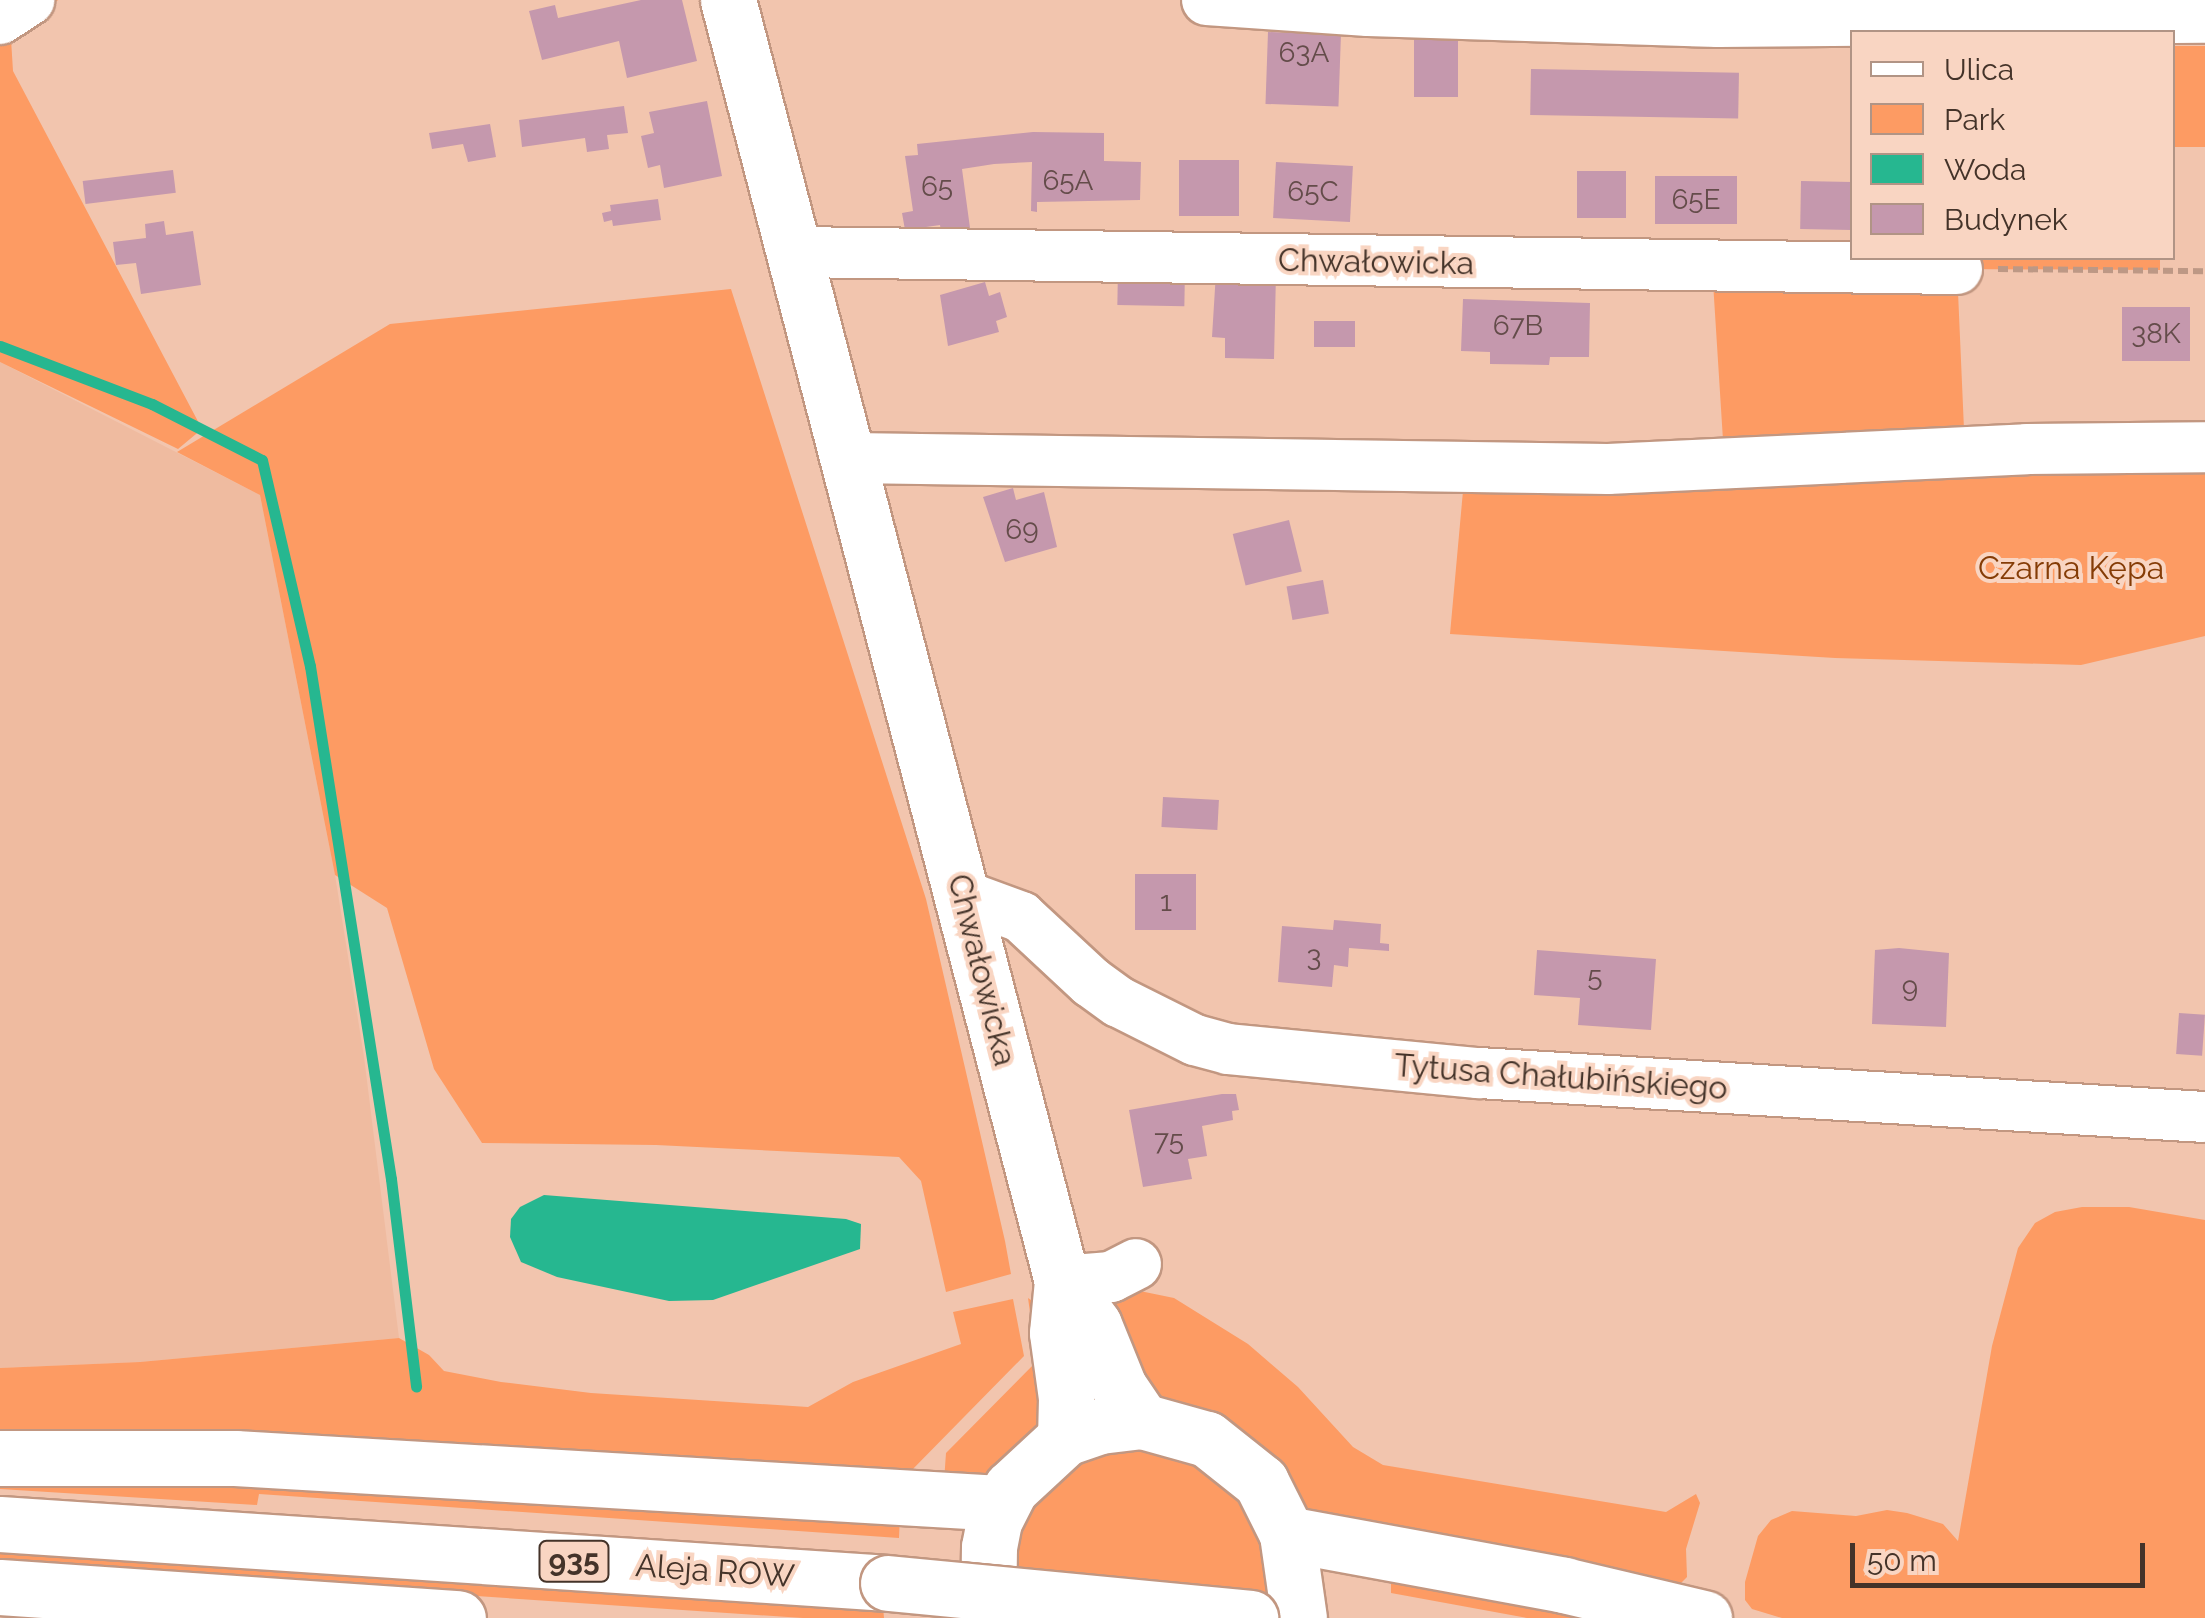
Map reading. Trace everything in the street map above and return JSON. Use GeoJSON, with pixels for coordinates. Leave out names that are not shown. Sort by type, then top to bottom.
{"type":"FeatureCollection","features":[{"type":"Feature","properties":{"kind":"main road","name":"Chwałowicka"},"geometry":{"type":"LineString","coordinates":[[728,0],[851,458],[1062,1281],[1057,1334],[1066,1398],[1065,1438]]}},
{"type":"Feature","properties":{"kind":"main road","name":"Chwałowicka"},"geometry":{"type":"LineString","coordinates":[[1062,1281],[1094,1325],[1119,1387],[1142,1421]]}},
{"type":"Feature","properties":{"kind":"main road"},"geometry":{"type":"LineString","coordinates":[[988,1618],[988,1547],[1002,1503],[1023,1472],[1065,1438],[1100,1426],[1142,1421],[1186,1430],[1228,1451],[1261,1482],[1287,1534],[1299,1618]]}},
{"type":"Feature","properties":{"kind":"main road"},"geometry":{"type":"LineString","coordinates":[[0,1458],[236,1458],[1002,1503]]}},
{"type":"Feature","properties":{"kind":"main road","name":"Aleja ROW"},"geometry":{"type":"LineString","coordinates":[[0,1524],[888,1583],[1250,1618]]}},
{"type":"Feature","properties":{"kind":"main road"},"geometry":{"type":"LineString","coordinates":[[1287,1534],[1564,1585],[1704,1618]]}},
{"type":"Feature","properties":{"kind":"main road"},"geometry":{"type":"LineString","coordinates":[[0,1587],[458,1618]]}},
{"type":"Feature","properties":{"kind":"street"},"geometry":{"type":"LineString","coordinates":[[0,19],[30,0]]}},
{"type":"Feature","properties":{"kind":"street"},"geometry":{"type":"LineString","coordinates":[[1207,0],[1408,13],[1718,22],[2205,18]]}},
{"type":"Feature","properties":{"kind":"street","name":"Chwałowicka"},"geometry":{"type":"LineString","coordinates":[[796,252],[1956,268]]}},
{"type":"Feature","properties":{"kind":"street"},"geometry":{"type":"LineString","coordinates":[[851,458],[1608,469],[2012,450],[2205,447]]}},
{"type":"Feature","properties":{"kind":"street","name":"Tytusa Chałubińskiego"},"geometry":{"type":"LineString","coordinates":[[964,896],[1021,916],[1091,982],[1119,1002],[1195,1040],[1228,1049],[1479,1073],[2205,1117]]}},
{"type":"Feature","properties":{"kind":"street"},"geometry":{"type":"LineString","coordinates":[[1062,1281],[1112,1278],[1136,1264]]}},
{"type":"Feature","properties":{"kind":"path"},"geometry":{"type":"LineString","coordinates":[[1956,268],[2205,271]]}},
{"type":"Feature","properties":{"kind":"shaded area"},"geometry":{"type":"Polygon","coordinates":[[[0,362],[260,495],[335,875],[364,1057],[399,1338],[140,1362],[0,1368],[0,362]]]}},
{"type":"Feature","properties":{"kind":"green space"},"geometry":{"type":"Polygon","coordinates":[[[0,0],[58,0],[11,39],[13,71],[202,429],[178,449],[0,362],[0,0]]]}},
{"type":"Feature","properties":{"kind":"green space"},"geometry":{"type":"Polygon","coordinates":[[[2175,46],[2205,46],[2205,147],[2175,147],[2175,46]]]}},
{"type":"Feature","properties":{"kind":"green space"},"geometry":{"type":"Polygon","coordinates":[[[1937,260],[2160,260],[2160,270],[1957,269],[1965,452],[1724,456],[1713,282],[1937,260]]]}},
{"type":"Feature","properties":{"kind":"green space"},"geometry":{"type":"Polygon","coordinates":[[[731,289],[926,899],[1005,1241],[1011,1274],[946,1292],[921,1181],[899,1157],[656,1145],[482,1143],[434,1069],[387,908],[335,875],[260,495],[177,452],[390,324],[731,289]]]}},
{"type":"Feature","properties":{"kind":"green space","name":"Czarna Kępa"},"geometry":{"type":"Polygon","coordinates":[[[2205,468],[2205,636],[2081,665],[1835,658],[1450,634],[1464,480],[2205,468]]]}},
{"type":"Feature","properties":{"kind":"green space"},"geometry":{"type":"Polygon","coordinates":[[[2082,1207],[2129,1207],[2205,1220],[2205,1618],[1782,1618],[1752,1609],[1745,1600],[1745,1582],[1758,1536],[1771,1520],[1792,1511],[1856,1516],[1887,1510],[1907,1513],[1943,1524],[1958,1541],[1992,1346],[2018,1248],[2035,1223],[2055,1212],[2082,1207]]]}},
{"type":"Feature","properties":{"kind":"green space"},"geometry":{"type":"Polygon","coordinates":[[[1135,1290],[1174,1298],[1248,1344],[1298,1387],[1353,1447],[1383,1465],[1666,1512],[1696,1494],[1700,1503],[1686,1549],[1687,1577],[1678,1586],[1312,1515],[1153,1396],[1111,1306],[1135,1290]]]}},
{"type":"Feature","properties":{"kind":"green space"},"geometry":{"type":"Polygon","coordinates":[[[1028,1298],[1041,1307],[1045,1422],[989,1474],[944,1481],[946,1453],[1037,1361],[1028,1298]]]}},
{"type":"Feature","properties":{"kind":"green space"},"geometry":{"type":"Polygon","coordinates":[[[1013,1299],[1024,1356],[909,1473],[0,1438],[0,1368],[140,1362],[399,1338],[429,1355],[444,1371],[501,1382],[591,1393],[808,1407],[853,1382],[961,1344],[953,1312],[1013,1299]]]}},
{"type":"Feature","properties":{"kind":"green space"},"geometry":{"type":"Polygon","coordinates":[[[1138,1447],[1196,1461],[1242,1501],[1262,1542],[1274,1618],[1009,1593],[1012,1548],[1029,1507],[1069,1468],[1108,1451],[1138,1447]]]}},
{"type":"Feature","properties":{"kind":"green space"},"geometry":{"type":"Polygon","coordinates":[[[0,1474],[900,1515],[899,1538],[259,1494],[257,1505],[0,1489],[0,1474]]]}},
{"type":"Feature","properties":{"kind":"green space"},"geometry":{"type":"Polygon","coordinates":[[[0,1548],[883,1607],[884,1618],[803,1618],[0,1564],[0,1548]]]}},
{"type":"Feature","properties":{"kind":"green space"},"geometry":{"type":"Polygon","coordinates":[[[1391,1569],[1632,1618],[1527,1618],[1391,1593],[1391,1569]]]}},
{"type":"Feature","properties":{"kind":"water"},"geometry":{"type":"Polygon","coordinates":[[[544,1195],[846,1219],[861,1224],[860,1249],[713,1300],[669,1301],[557,1277],[521,1262],[510,1237],[511,1219],[520,1207],[544,1195]]]}},
{"type":"Feature","properties":{"kind":"building"},"geometry":{"type":"Polygon","coordinates":[[[641,0],[682,0],[697,61],[627,78],[619,41],[542,60],[529,11],[555,5],[558,18],[641,0]]]}},
{"type":"Feature","properties":{"kind":"building"},"geometry":{"type":"Polygon","coordinates":[[[1268,32],[1341,35],[1338,107],[1265,104],[1268,32]]]}},
{"type":"Feature","properties":{"kind":"building"},"geometry":{"type":"Polygon","coordinates":[[[1414,37],[1458,37],[1458,97],[1414,97],[1414,37]]]}},
{"type":"Feature","properties":{"kind":"building"},"geometry":{"type":"Polygon","coordinates":[[[1531,69],[1739,73],[1738,119],[1530,115],[1531,69]]]}},
{"type":"Feature","properties":{"kind":"building"},"geometry":{"type":"Polygon","coordinates":[[[707,101],[722,176],[664,188],[660,165],[648,168],[641,136],[654,133],[649,112],[707,101]]]}},
{"type":"Feature","properties":{"kind":"building"},"geometry":{"type":"Polygon","coordinates":[[[624,106],[628,133],[607,135],[609,149],[587,152],[585,138],[522,147],[519,120],[624,106]]]}},
{"type":"Feature","properties":{"kind":"building"},"geometry":{"type":"Polygon","coordinates":[[[490,124],[496,157],[468,162],[463,144],[432,149],[429,133],[490,124]]]}},
{"type":"Feature","properties":{"kind":"building"},"geometry":{"type":"Polygon","coordinates":[[[1033,132],[1104,133],[1104,161],[1141,162],[1140,200],[1037,202],[1037,212],[1031,211],[1032,162],[994,164],[962,169],[970,228],[941,232],[940,225],[905,230],[902,213],[913,211],[905,156],[918,155],[917,144],[1033,132]]]}},
{"type":"Feature","properties":{"kind":"building"},"geometry":{"type":"Polygon","coordinates":[[[1179,160],[1239,160],[1239,216],[1179,216],[1179,160]]]}},
{"type":"Feature","properties":{"kind":"building"},"geometry":{"type":"Polygon","coordinates":[[[1276,162],[1353,166],[1350,222],[1273,218],[1276,162]]]}},
{"type":"Feature","properties":{"kind":"building"},"geometry":{"type":"Polygon","coordinates":[[[173,170],[176,193],[85,204],[83,181],[173,170]]]}},
{"type":"Feature","properties":{"kind":"building"},"geometry":{"type":"Polygon","coordinates":[[[1577,171],[1626,171],[1626,218],[1577,218],[1577,171]]]}},
{"type":"Feature","properties":{"kind":"building"},"geometry":{"type":"Polygon","coordinates":[[[1655,176],[1737,176],[1737,224],[1655,224],[1655,176]]]}},
{"type":"Feature","properties":{"kind":"building"},"geometry":{"type":"Polygon","coordinates":[[[1801,181],[1850,182],[1850,230],[1800,229],[1801,181]]]}},
{"type":"Feature","properties":{"kind":"building"},"geometry":{"type":"Polygon","coordinates":[[[658,199],[661,220],[613,226],[612,220],[604,222],[602,213],[611,211],[610,205],[658,199]]]}},
{"type":"Feature","properties":{"kind":"building"},"geometry":{"type":"Polygon","coordinates":[[[164,221],[166,235],[193,231],[201,285],[141,294],[136,263],[116,265],[113,242],[146,238],[145,224],[164,221]]]}},
{"type":"Feature","properties":{"kind":"building"},"geometry":{"type":"Polygon","coordinates":[[[1118,268],[1185,269],[1184,306],[1117,305],[1118,268]]]}},
{"type":"Feature","properties":{"kind":"building"},"geometry":{"type":"Polygon","coordinates":[[[1216,272],[1276,274],[1274,359],[1225,358],[1225,338],[1212,337],[1216,272]]]}},
{"type":"Feature","properties":{"kind":"building"},"geometry":{"type":"Polygon","coordinates":[[[985,282],[989,296],[1000,292],[1007,317],[996,321],[999,332],[948,346],[940,295],[985,282]]]}},
{"type":"Feature","properties":{"kind":"building"},"geometry":{"type":"Polygon","coordinates":[[[1463,299],[1590,303],[1589,357],[1550,357],[1549,365],[1490,364],[1490,352],[1461,351],[1463,299]]]}},
{"type":"Feature","properties":{"kind":"building"},"geometry":{"type":"Polygon","coordinates":[[[2122,307],[2190,307],[2190,361],[2122,361],[2122,307]]]}},
{"type":"Feature","properties":{"kind":"building"},"geometry":{"type":"Polygon","coordinates":[[[1314,321],[1355,321],[1355,347],[1314,347],[1314,321]]]}},
{"type":"Feature","properties":{"kind":"building"},"geometry":{"type":"Polygon","coordinates":[[[1013,488],[1016,500],[1044,492],[1057,547],[1005,562],[983,497],[1013,488]]]}},
{"type":"Feature","properties":{"kind":"building"},"geometry":{"type":"Polygon","coordinates":[[[1289,520],[1302,571],[1246,585],[1233,534],[1289,520]]]}},
{"type":"Feature","properties":{"kind":"building"},"geometry":{"type":"Polygon","coordinates":[[[1323,580],[1329,613],[1292,620],[1287,586],[1323,580]]]}},
{"type":"Feature","properties":{"kind":"building"},"geometry":{"type":"Polygon","coordinates":[[[1163,797],[1219,800],[1217,830],[1161,827],[1163,797]]]}},
{"type":"Feature","properties":{"kind":"building"},"geometry":{"type":"Polygon","coordinates":[[[1135,874],[1196,874],[1196,930],[1135,930],[1135,874]]]}},
{"type":"Feature","properties":{"kind":"building"},"geometry":{"type":"Polygon","coordinates":[[[1334,920],[1381,924],[1380,943],[1389,944],[1389,951],[1349,948],[1348,967],[1334,965],[1332,987],[1278,982],[1282,926],[1333,930],[1334,920]]]}},
{"type":"Feature","properties":{"kind":"building"},"geometry":{"type":"Polygon","coordinates":[[[1537,950],[1656,959],[1651,1030],[1578,1025],[1580,998],[1534,995],[1537,950]]]}},
{"type":"Feature","properties":{"kind":"building"},"geometry":{"type":"Polygon","coordinates":[[[1875,950],[1949,953],[1946,1027],[1872,1024],[1875,950]]]}},
{"type":"Feature","properties":{"kind":"building"},"geometry":{"type":"Polygon","coordinates":[[[2179,1013],[2205,1015],[2202,1056],[2176,1054],[2179,1013]]]}},
{"type":"Feature","properties":{"kind":"building"},"geometry":{"type":"Polygon","coordinates":[[[1236,1094],[1239,1110],[1232,1111],[1233,1120],[1202,1126],[1207,1156],[1188,1159],[1192,1179],[1143,1187],[1129,1110],[1236,1094]]]}},
{"type":"Feature","properties":{"kind":"waterway"},"geometry":{"type":"LineString","coordinates":[[0,346],[152,404],[262,460],[310,666],[391,1179],[416,1387]]}}]}
